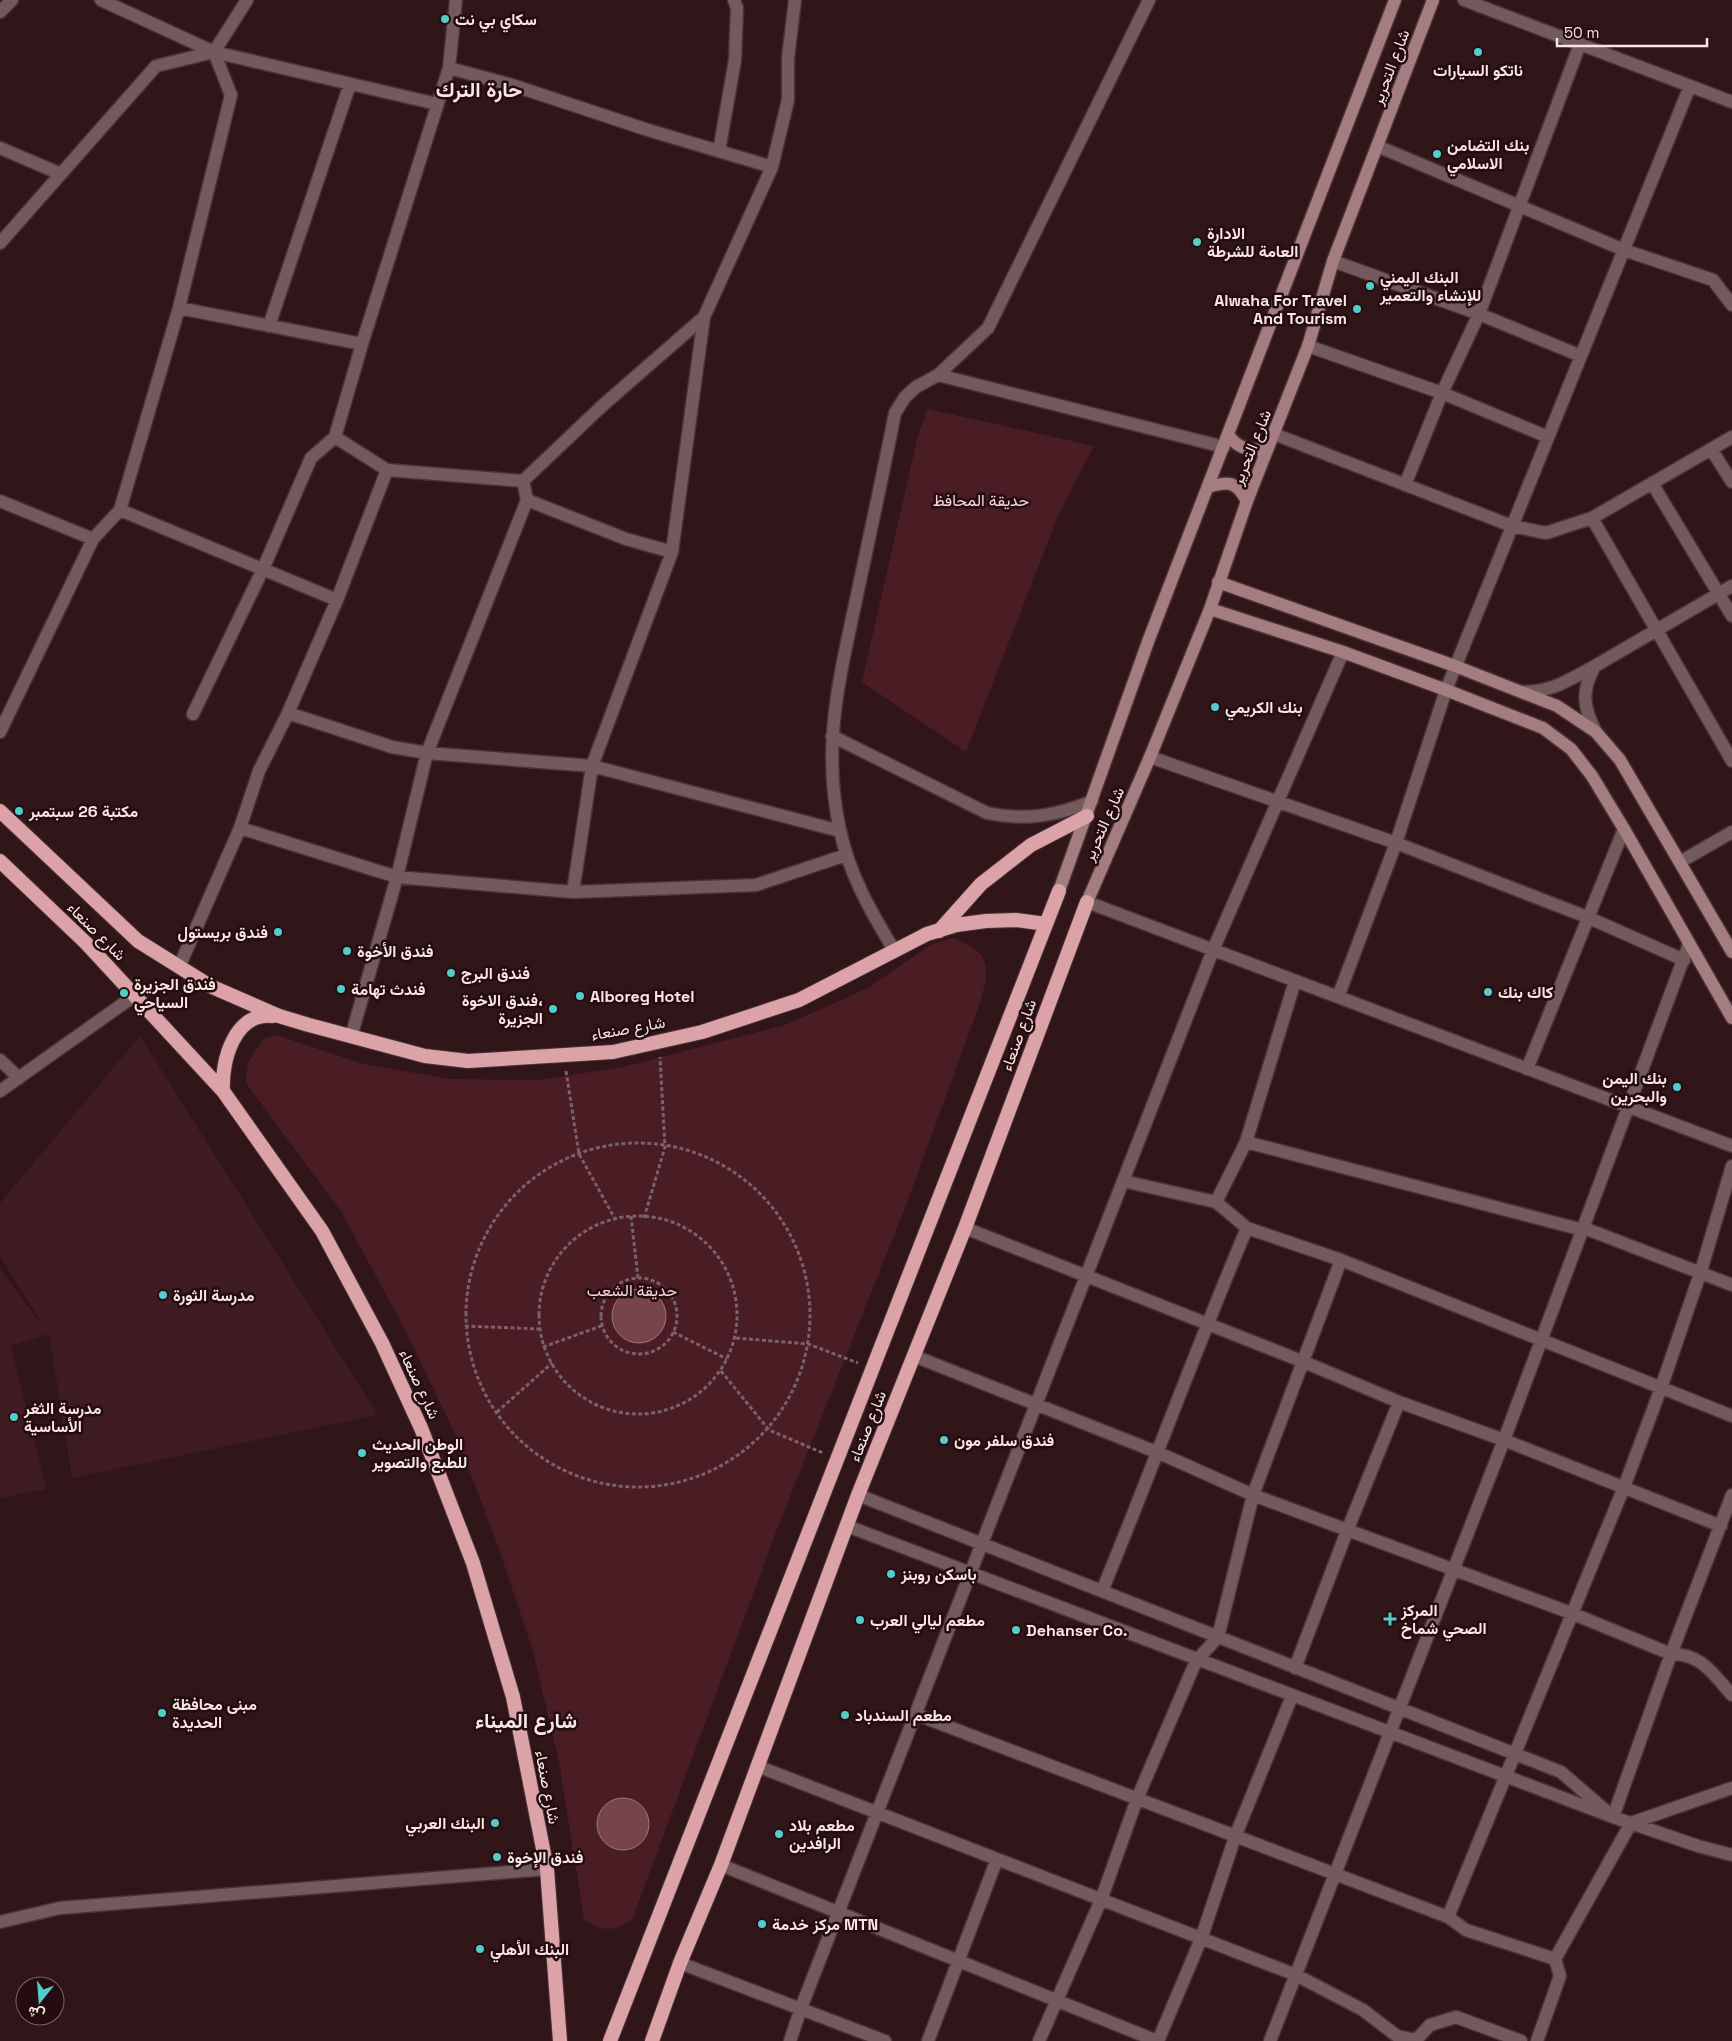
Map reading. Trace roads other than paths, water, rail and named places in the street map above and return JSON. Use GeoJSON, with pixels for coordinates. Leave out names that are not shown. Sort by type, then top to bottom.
{"type":"FeatureCollection","features":[{"type":"Feature","properties":{"kind":"highway","name":"شارع صنعاء"},"geometry":{"type":"LineString","coordinates":[[0,811],[138,941],[210,986],[278,1016],[425,1056],[468,1061],[613,1052],[702,1032],[799,1000],[927,934],[956,925],[986,921],[1016,920],[1046,924]]}},
{"type":"Feature","properties":{"kind":"highway"},"geometry":{"type":"LineString","coordinates":[[939,931],[988,878],[1031,845],[1087,816]]}},
{"type":"Feature","properties":{"kind":"highway","name":"شارع صنعاء"},"geometry":{"type":"LineString","coordinates":[[0,861],[86,943],[223,1091],[322,1231],[382,1342],[421,1428],[473,1563],[513,1697],[547,1869],[560,2041]]}},
{"type":"Feature","properties":{"kind":"highway","name":"شارع صنعاء"},"geometry":{"type":"LineString","coordinates":[[610,2041],[1058,891]]}},
{"type":"Feature","properties":{"kind":"highway","name":"شارع صنعاء"},"geometry":{"type":"LineString","coordinates":[[652,2041],[680,1963],[721,1865],[846,1526],[965,1228],[1087,902]]}},
{"type":"Feature","properties":{"kind":"highway"},"geometry":{"type":"LineString","coordinates":[[223,1091],[222,1076],[225,1062],[230,1045],[241,1028],[253,1017],[263,1014],[278,1016]]}},
{"type":"Feature","properties":{"kind":"main road","name":"شارع التحرير"},"geometry":{"type":"LineString","coordinates":[[1058,891],[1087,816],[1149,639],[1395,0]]}},
{"type":"Feature","properties":{"kind":"main road","name":"شارع التحرير"},"geometry":{"type":"LineString","coordinates":[[1087,902],[1150,757],[1210,608],[1247,501],[1308,346],[1333,261],[1433,0]]}},
{"type":"Feature","properties":{"kind":"main road"},"geometry":{"type":"LineString","coordinates":[[1228,434],[1233,442],[1241,447],[1258,451],[1268,448]]}},
{"type":"Feature","properties":{"kind":"main road"},"geometry":{"type":"LineString","coordinates":[[1208,486],[1222,482],[1232,484],[1240,489],[1247,501]]}},
{"type":"Feature","properties":{"kind":"main road"},"geometry":{"type":"LineString","coordinates":[[1218,582],[1455,666],[1522,692],[1557,706],[1596,732],[1620,760],[1732,952]]}},
{"type":"Feature","properties":{"kind":"main road"},"geometry":{"type":"LineString","coordinates":[[1210,608],[1343,652],[1544,728],[1571,749],[1592,776],[1624,828],[1732,1018]]}},
{"type":"Feature","properties":{"kind":"street"},"geometry":{"type":"LineString","coordinates":[[0,12],[12,0]]}},
{"type":"Feature","properties":{"kind":"street"},"geometry":{"type":"LineString","coordinates":[[101,0],[214,52],[437,104]]}},
{"type":"Feature","properties":{"kind":"street"},"geometry":{"type":"LineString","coordinates":[[0,243],[156,66],[214,52],[247,0]]}},
{"type":"Feature","properties":{"kind":"street"},"geometry":{"type":"LineString","coordinates":[[193,714],[263,569],[311,458],[335,437],[362,344],[449,68],[456,0]]}},
{"type":"Feature","properties":{"kind":"street"},"geometry":{"type":"LineString","coordinates":[[719,151],[735,60],[736,8],[734,0]]}},
{"type":"Feature","properties":{"kind":"street"},"geometry":{"type":"LineString","coordinates":[[572,892],[592,766],[672,552],[704,317],[772,168],[788,100],[788,58],[795,0]]}},
{"type":"Feature","properties":{"kind":"street"},"geometry":{"type":"LineString","coordinates":[[894,950],[866,904],[846,855],[832,784],[832,736],[838,688],[895,413],[905,397],[916,387],[938,375],[988,328],[1149,0]]}},
{"type":"Feature","properties":{"kind":"street"},"geometry":{"type":"LineString","coordinates":[[1464,0],[1732,102]]}},
{"type":"Feature","properties":{"kind":"street"},"geometry":{"type":"LineString","coordinates":[[1405,485],[1442,394],[1479,314],[1580,44]]}},
{"type":"Feature","properties":{"kind":"street"},"geometry":{"type":"LineString","coordinates":[[0,732],[94,539],[120,510],[179,308],[231,95],[214,52]]}},
{"type":"Feature","properties":{"kind":"street"},"geometry":{"type":"LineString","coordinates":[[449,68],[512,85],[772,168]]}},
{"type":"Feature","properties":{"kind":"street"},"geometry":{"type":"LineString","coordinates":[[269,326],[350,84]]}},
{"type":"Feature","properties":{"kind":"street"},"geometry":{"type":"LineString","coordinates":[[1338,997],[1396,843],[1455,666],[1690,86]]}},
{"type":"Feature","properties":{"kind":"street"},"geometry":{"type":"LineString","coordinates":[[1377,146],[1624,250],[1713,280],[1732,305]]}},
{"type":"Feature","properties":{"kind":"street"},"geometry":{"type":"LineString","coordinates":[[0,148],[61,174]]}},
{"type":"Feature","properties":{"kind":"street"},"geometry":{"type":"LineString","coordinates":[[1333,261],[1479,314],[1581,356]]}},
{"type":"Feature","properties":{"kind":"street"},"geometry":{"type":"LineString","coordinates":[[179,308],[362,344]]}},
{"type":"Feature","properties":{"kind":"street"},"geometry":{"type":"LineString","coordinates":[[335,437],[387,470],[523,481],[602,406],[704,317]]}},
{"type":"Feature","properties":{"kind":"street"},"geometry":{"type":"LineString","coordinates":[[1308,346],[1442,394],[1548,437]]}},
{"type":"Feature","properties":{"kind":"street"},"geometry":{"type":"LineString","coordinates":[[938,375],[1224,447]]}},
{"type":"Feature","properties":{"kind":"street"},"geometry":{"type":"LineString","coordinates":[[1274,434],[1512,526],[1546,533],[1592,518],[1732,437]]}},
{"type":"Feature","properties":{"kind":"street"},"geometry":{"type":"LineString","coordinates":[[1711,449],[1732,482]]}},
{"type":"Feature","properties":{"kind":"street"},"geometry":{"type":"LineString","coordinates":[[179,968],[240,828],[259,771],[288,713],[337,600],[387,470]]}},
{"type":"Feature","properties":{"kind":"street"},"geometry":{"type":"LineString","coordinates":[[351,1037],[397,877],[427,753],[527,500],[523,481]]}},
{"type":"Feature","properties":{"kind":"street"},"geometry":{"type":"LineString","coordinates":[[1652,483],[1732,616]]}},
{"type":"Feature","properties":{"kind":"street"},"geometry":{"type":"LineString","coordinates":[[527,500],[626,539],[672,552]]}},
{"type":"Feature","properties":{"kind":"street"},"geometry":{"type":"LineString","coordinates":[[0,501],[94,539]]}},
{"type":"Feature","properties":{"kind":"street"},"geometry":{"type":"LineString","coordinates":[[120,510],[337,600]]}},
{"type":"Feature","properties":{"kind":"street"},"geometry":{"type":"LineString","coordinates":[[1592,518],[1732,761]]}},
{"type":"Feature","properties":{"kind":"street"},"geometry":{"type":"LineString","coordinates":[[1522,692],[1541,692],[1551,689],[1595,666],[1732,586]]}},
{"type":"Feature","properties":{"kind":"street"},"geometry":{"type":"LineString","coordinates":[[790,2041],[801,2008],[1213,950],[1343,652]]}},
{"type":"Feature","properties":{"kind":"street"},"geometry":{"type":"LineString","coordinates":[[1595,666],[1587,680],[1585,694],[1588,717],[1596,732]]}},
{"type":"Feature","properties":{"kind":"street"},"geometry":{"type":"LineString","coordinates":[[288,713],[392,747],[427,753],[592,766],[840,832]]}},
{"type":"Feature","properties":{"kind":"street"},"geometry":{"type":"LineString","coordinates":[[832,736],[987,813],[1006,817],[1038,817],[1074,809],[1092,801]]}},
{"type":"Feature","properties":{"kind":"street"},"geometry":{"type":"LineString","coordinates":[[1150,757],[1396,843],[1587,918],[1684,960]]}},
{"type":"Feature","properties":{"kind":"street"},"geometry":{"type":"LineString","coordinates":[[240,828],[397,877],[572,892],[756,885],[846,855]]}},
{"type":"Feature","properties":{"kind":"street"},"geometry":{"type":"LineString","coordinates":[[1527,1069],[1624,828]]}},
{"type":"Feature","properties":{"kind":"street"},"geometry":{"type":"LineString","coordinates":[[1680,862],[1732,832]]}},
{"type":"Feature","properties":{"kind":"street"},"geometry":{"type":"LineString","coordinates":[[1087,902],[1732,1146]]}},
{"type":"Feature","properties":{"kind":"street"},"geometry":{"type":"LineString","coordinates":[[1270,2041],[1543,1339],[1689,944]]}},
{"type":"Feature","properties":{"kind":"street"},"geometry":{"type":"LineString","coordinates":[[1216,1202],[1246,1142],[1295,981]]}},
{"type":"Feature","properties":{"kind":"street"},"geometry":{"type":"LineString","coordinates":[[0,1090],[134,996]]}},
{"type":"Feature","properties":{"kind":"street"},"geometry":{"type":"LineString","coordinates":[[0,1060],[19,1078]]}},
{"type":"Feature","properties":{"kind":"street"},"geometry":{"type":"LineString","coordinates":[[1709,1138],[1732,1141]]}},
{"type":"Feature","properties":{"kind":"street"},"geometry":{"type":"LineString","coordinates":[[1246,1142],[1583,1230],[1584,1228],[1732,1284]]}},
{"type":"Feature","properties":{"kind":"street"},"geometry":{"type":"LineString","coordinates":[[1448,1917],[1507,1777],[1662,1388],[1701,1271],[1732,1166]]}},
{"type":"Feature","properties":{"kind":"street"},"geometry":{"type":"LineString","coordinates":[[1123,1181],[1216,1202],[1247,1228],[1342,1260],[1732,1416]]}},
{"type":"Feature","properties":{"kind":"street"},"geometry":{"type":"LineString","coordinates":[[965,1228],[1304,1362],[1399,1402],[1504,1440],[1721,1526]]}},
{"type":"Feature","properties":{"kind":"street"},"geometry":{"type":"LineString","coordinates":[[1102,1591],[1159,1453],[1206,1324],[1247,1228]]}},
{"type":"Feature","properties":{"kind":"street"},"geometry":{"type":"LineString","coordinates":[[1039,2041],[1101,1900],[1137,1799],[1198,1660],[1218,1638],[1253,1495],[1342,1260]]}},
{"type":"Feature","properties":{"kind":"street"},"geometry":{"type":"LineString","coordinates":[[914,1356],[1159,1453],[1253,1495],[1572,1613],[1671,1654],[1686,1654],[1703,1663],[1732,1695]]}},
{"type":"Feature","properties":{"kind":"street"},"geometry":{"type":"LineString","coordinates":[[1295,1668],[1399,1402]]}},
{"type":"Feature","properties":{"kind":"street"},"geometry":{"type":"LineString","coordinates":[[858,1495],[1561,1772],[1613,1817]]}},
{"type":"Feature","properties":{"kind":"street"},"geometry":{"type":"LineString","coordinates":[[1613,1817],[1671,1654],[1732,1495]]}},
{"type":"Feature","properties":{"kind":"street"},"geometry":{"type":"LineString","coordinates":[[846,1526],[1613,1817],[1732,1855]]}},
{"type":"Feature","properties":{"kind":"street"},"geometry":{"type":"LineString","coordinates":[[721,1865],[1157,2041],[1202,1939],[1236,1836],[1292,1696]]}},
{"type":"Feature","properties":{"kind":"street"},"geometry":{"type":"LineString","coordinates":[[915,1714],[1448,1917],[1466,1930],[1555,1959]]}},
{"type":"Feature","properties":{"kind":"street"},"geometry":{"type":"LineString","coordinates":[[757,1766],[1296,1975],[1363,2010],[1397,2036],[1416,2041],[1430,2025],[1456,2017],[1521,2041]]}},
{"type":"Feature","properties":{"kind":"street"},"geometry":{"type":"LineString","coordinates":[[1537,2041],[1560,1976],[1555,1959],[1631,1823],[1732,1788]]}},
{"type":"Feature","properties":{"kind":"street"},"geometry":{"type":"LineString","coordinates":[[928,2041],[997,1859]]}},
{"type":"Feature","properties":{"kind":"street"},"geometry":{"type":"LineString","coordinates":[[0,1922],[60,1908],[547,1869]]}},
{"type":"Feature","properties":{"kind":"street"},"geometry":{"type":"LineString","coordinates":[[680,1963],[885,2041]]}},
{"type":"Feature","properties":{"kind":"place","name":"سكاي بي نت"},"geometry":{"type":"Point","coordinates":[445,19]}},
{"type":"Feature","properties":{"kind":"place","name":"ناتكو السيارات"},"geometry":{"type":"Point","coordinates":[1478,52]}},
{"type":"Feature","properties":{"kind":"place","name":"بنك التضامن الاسلامي"},"geometry":{"type":"Point","coordinates":[1437,154]}},
{"type":"Feature","properties":{"kind":"place","name":"الادارة العامة للشرطة"},"geometry":{"type":"Point","coordinates":[1197,242]}},
{"type":"Feature","properties":{"kind":"place","name":"البنك اليمني للإنشاء والتعمير"},"geometry":{"type":"Point","coordinates":[1370,286]}},
{"type":"Feature","properties":{"kind":"place","name":"Alwaha For Travel And Tourism"},"geometry":{"type":"Point","coordinates":[1357,309]}},
{"type":"Feature","properties":{"kind":"place","name":"بنك الكريمي"},"geometry":{"type":"Point","coordinates":[1215,707]}},
{"type":"Feature","properties":{"kind":"place","name":"مكتبة 26 سبتمبر"},"geometry":{"type":"Point","coordinates":[19,811]}},
{"type":"Feature","properties":{"kind":"place","name":"فندق بريستول"},"geometry":{"type":"Point","coordinates":[278,932]}},
{"type":"Feature","properties":{"kind":"place","name":"فندق الأخوة"},"geometry":{"type":"Point","coordinates":[347,951]}},
{"type":"Feature","properties":{"kind":"place","name":"فندق البرج"},"geometry":{"type":"Point","coordinates":[451,973]}},
{"type":"Feature","properties":{"kind":"place","name":"فندث تهامة"},"geometry":{"type":"Point","coordinates":[341,989]}},
{"type":"Feature","properties":{"kind":"place","name":"كاك بنك"},"geometry":{"type":"Point","coordinates":[1488,992]}},
{"type":"Feature","properties":{"kind":"place","name":"فندق الجزيرة السياحي"},"geometry":{"type":"Point","coordinates":[124,993]}},
{"type":"Feature","properties":{"kind":"place","name":"Alboreg Hotel"},"geometry":{"type":"Point","coordinates":[580,996]}},
{"type":"Feature","properties":{"kind":"place","name":"فندق الاخوة، الجزيرة"},"geometry":{"type":"Point","coordinates":[553,1009]}},
{"type":"Feature","properties":{"kind":"place","name":"بنك اليمن والبحرين"},"geometry":{"type":"Point","coordinates":[1677,1087]}},
{"type":"Feature","properties":{"kind":"place","name":"مدرسة الثورة"},"geometry":{"type":"Point","coordinates":[163,1295]}},
{"type":"Feature","properties":{"kind":"place","name":"مدرسة الثغر الأساسية"},"geometry":{"type":"Point","coordinates":[14,1417]}},
{"type":"Feature","properties":{"kind":"place","name":"فندق سلفر مون"},"geometry":{"type":"Point","coordinates":[944,1440]}},
{"type":"Feature","properties":{"kind":"place","name":"الوطن الحديث للطبع والتصوير"},"geometry":{"type":"Point","coordinates":[362,1453]}},
{"type":"Feature","properties":{"kind":"place","name":"باسكن روبنز"},"geometry":{"type":"Point","coordinates":[891,1574]}},
{"type":"Feature","properties":{"kind":"place","name":"المركز الصحي شماخ"},"geometry":{"type":"Point","coordinates":[1390,1619]}},
{"type":"Feature","properties":{"kind":"place","name":"مطعم ليالي العرب"},"geometry":{"type":"Point","coordinates":[860,1620]}},
{"type":"Feature","properties":{"kind":"place","name":"Dehanser Co."},"geometry":{"type":"Point","coordinates":[1016,1630]}},
{"type":"Feature","properties":{"kind":"place","name":"مبنى محافظة الحديدة"},"geometry":{"type":"Point","coordinates":[162,1713]}},
{"type":"Feature","properties":{"kind":"place","name":"مطعم السندباد"},"geometry":{"type":"Point","coordinates":[845,1715]}},
{"type":"Feature","properties":{"kind":"place","name":"البنك العربي"},"geometry":{"type":"Point","coordinates":[495,1823]}},
{"type":"Feature","properties":{"kind":"place","name":"مطعم بلاد الرافدين"},"geometry":{"type":"Point","coordinates":[779,1834]}},
{"type":"Feature","properties":{"kind":"place","name":"فندق الإخوة"},"geometry":{"type":"Point","coordinates":[497,1857]}},
{"type":"Feature","properties":{"kind":"place","name":"مركز خدمة MTN"},"geometry":{"type":"Point","coordinates":[762,1924]}},
{"type":"Feature","properties":{"kind":"place","name":"البنك الأهلي"},"geometry":{"type":"Point","coordinates":[480,1949]}},
{"type":"Feature","properties":{"kind":"district","name":"حارة الترك"},"geometry":{"type":"Point","coordinates":[479,90]}},
{"type":"Feature","properties":{"kind":"district","name":"شارع الميناء"},"geometry":{"type":"Point","coordinates":[526,1721]}},
{"type":"Feature","properties":{"kind":"park label","name":"حديقة المحافظ"},"geometry":{"type":"Point","coordinates":[981,500]}},
{"type":"Feature","properties":{"kind":"park label","name":"حديقة الشعب"},"geometry":{"type":"Point","coordinates":[632,1290]}}]}
